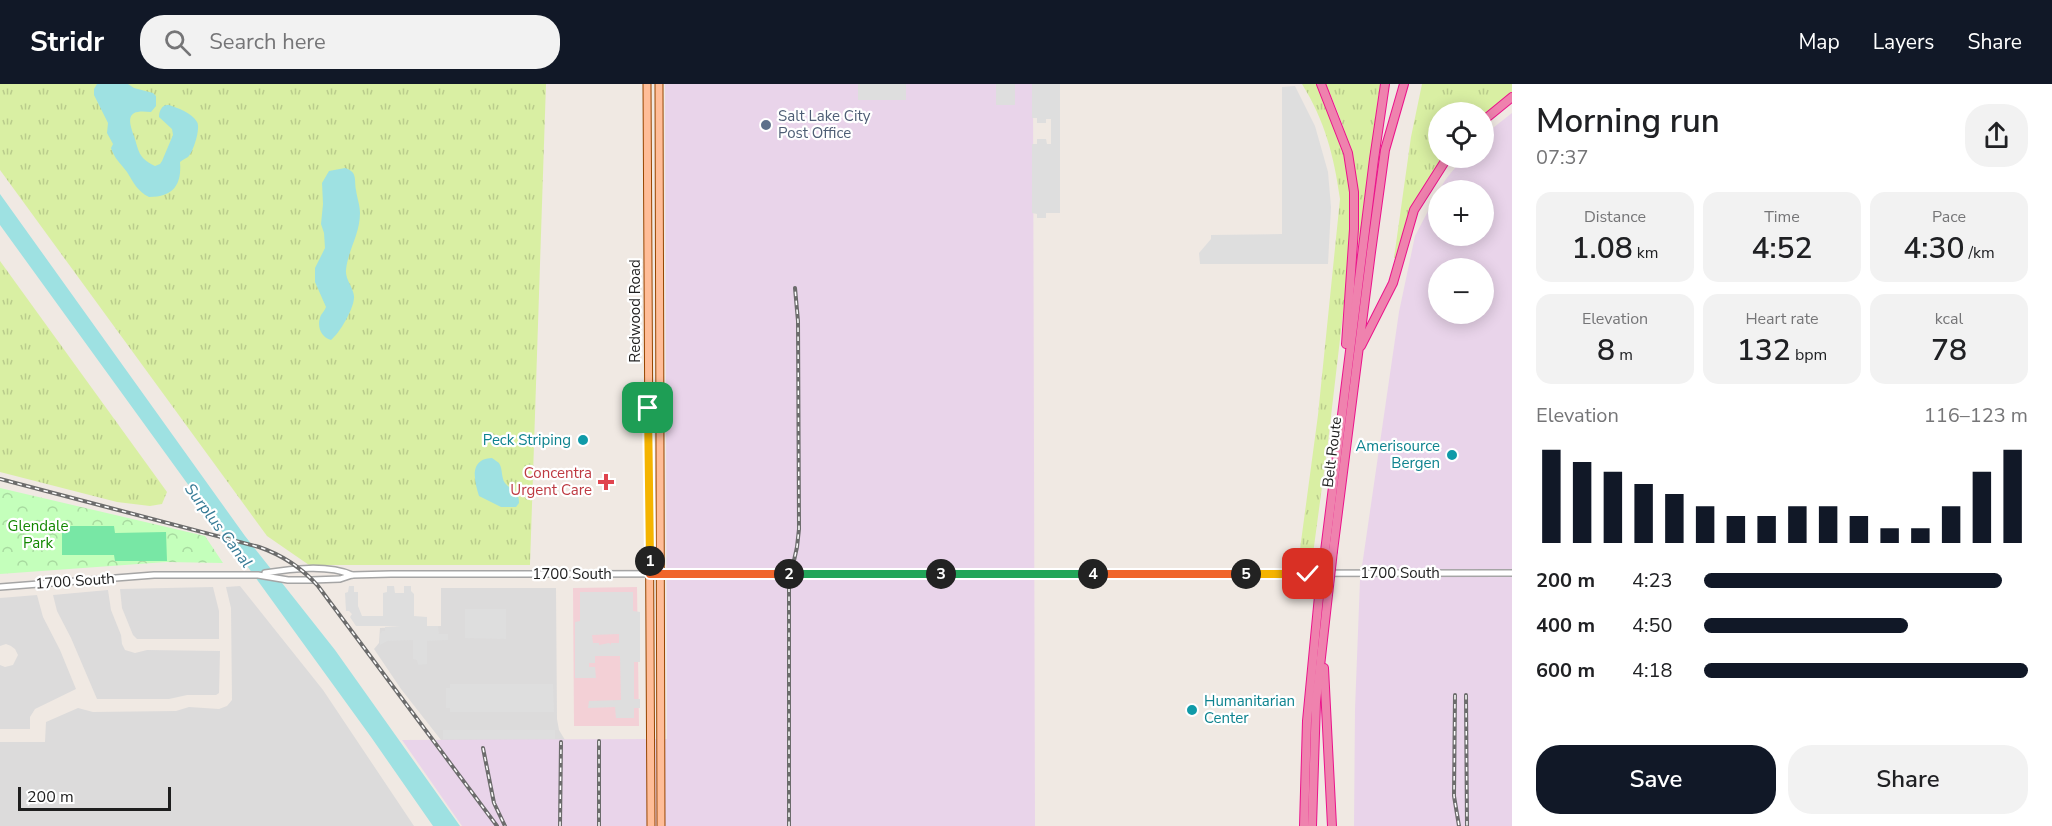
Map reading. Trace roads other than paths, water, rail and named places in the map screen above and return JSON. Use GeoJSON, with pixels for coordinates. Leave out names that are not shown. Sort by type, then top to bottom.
{"type":"FeatureCollection","features":[{"type":"Feature","properties":{"kind":"highway"},"geometry":{"type":"LineString","coordinates":[[1321,84],[1348,153],[1354,192],[1354,229],[1343,368],[1344,393]]}},
{"type":"Feature","properties":{"kind":"highway","name":"Belt Route"},"geometry":{"type":"LineString","coordinates":[[1329,551],[1344,393],[1385,84]]}},
{"type":"Feature","properties":{"kind":"highway","name":"Belt Route"},"geometry":{"type":"LineString","coordinates":[[1304,826],[1307,722],[1323,595],[1385,150],[1404,84]]}},
{"type":"Feature","properties":{"kind":"highway"},"geometry":{"type":"LineString","coordinates":[[1494,112],[1512,98]]}},
{"type":"Feature","properties":{"kind":"highway"},"geometry":{"type":"LineString","coordinates":[[1358,352],[1393,283],[1414,210],[1441,168]]}},
{"type":"Feature","properties":{"kind":"highway","name":"Belt Route"},"geometry":{"type":"LineString","coordinates":[[1312,826],[1315,723],[1322,642],[1323,595]]}},
{"type":"Feature","properties":{"kind":"highway"},"geometry":{"type":"LineString","coordinates":[[1322,642],[1332,826]]}},
{"type":"Feature","properties":{"kind":"main road","name":"Redwood Road"},"geometry":{"type":"LineString","coordinates":[[647,84],[651,826]]}},
{"type":"Feature","properties":{"kind":"main road","name":"Redwood Road"},"geometry":{"type":"LineString","coordinates":[[659,84],[661,826]]}},
{"type":"Feature","properties":{"kind":"street","name":"1700 South"},"geometry":{"type":"LineString","coordinates":[[0,587],[154,575],[340,570],[352,575]]}},
{"type":"Feature","properties":{"kind":"street","name":"1700 South"},"geometry":{"type":"LineString","coordinates":[[258,574],[288,580],[340,579],[352,575],[1512,573]]}},
{"type":"Feature","properties":{"kind":"water"},"geometry":{"type":"Polygon","coordinates":[[[97,84],[128,84],[156,96],[156,106],[151,112],[134,113],[130,119],[140,154],[155,166],[162,161],[173,135],[172,129],[159,117],[160,110],[169,105],[192,116],[197,122],[198,129],[194,146],[190,155],[180,162],[177,183],[170,192],[149,197],[145,195],[116,158],[111,148],[113,144],[107,133],[108,123],[94,95],[97,84]]]}},
{"type":"Feature","properties":{"kind":"water"},"geometry":{"type":"Polygon","coordinates":[[[345,168],[355,177],[360,210],[358,228],[346,270],[354,301],[339,332],[331,340],[319,327],[321,315],[326,307],[315,282],[315,268],[325,248],[321,224],[322,183],[329,171],[345,168]]]}},
{"type":"Feature","properties":{"kind":"water","name":"Surplus Canal"},"geometry":{"type":"Polygon","coordinates":[[[0,194],[245,536],[335,650],[460,826],[433,826],[0,225],[0,194]]]}},
{"type":"Feature","properties":{"kind":"water"},"geometry":{"type":"Polygon","coordinates":[[[492,458],[499,463],[505,483],[518,495],[519,503],[516,507],[501,507],[479,496],[475,477],[476,466],[485,459],[492,458]]]}},
{"type":"Feature","properties":{"kind":"railway"},"geometry":{"type":"LineString","coordinates":[[789,826],[789,583],[799,529],[798,321],[795,288]]}},
{"type":"Feature","properties":{"kind":"railway"},"geometry":{"type":"LineString","coordinates":[[0,479],[259,547],[291,562],[318,586],[497,826]]}},
{"type":"Feature","properties":{"kind":"railway"},"geometry":{"type":"LineString","coordinates":[[1455,695],[1454,796],[1459,826]]}},
{"type":"Feature","properties":{"kind":"railway"},"geometry":{"type":"LineString","coordinates":[[1466,695],[1467,826]]}},
{"type":"Feature","properties":{"kind":"railway"},"geometry":{"type":"LineString","coordinates":[[599,741],[599,826]]}},
{"type":"Feature","properties":{"kind":"railway"},"geometry":{"type":"LineString","coordinates":[[560,826],[561,742]]}},
{"type":"Feature","properties":{"kind":"railway"},"geometry":{"type":"LineString","coordinates":[[483,748],[494,803],[505,826]]}},
{"type":"Feature","properties":{"kind":"place","name":"Salt Lake City Post Office"},"geometry":{"type":"Point","coordinates":[766,125]}},
{"type":"Feature","properties":{"kind":"place","name":"Peck Striping"},"geometry":{"type":"Point","coordinates":[583,440]}},
{"type":"Feature","properties":{"kind":"place","name":"Amerisource Bergen"},"geometry":{"type":"Point","coordinates":[1452,455]}},
{"type":"Feature","properties":{"kind":"place","name":"Concentra Urgent Care"},"geometry":{"type":"Point","coordinates":[606,482]}},
{"type":"Feature","properties":{"kind":"place","name":"Humanitarian Center"},"geometry":{"type":"Point","coordinates":[1192,710]}},
{"type":"Feature","properties":{"kind":"park label","name":"Glendale Park"},"geometry":{"type":"Point","coordinates":[38,534]}}]}
